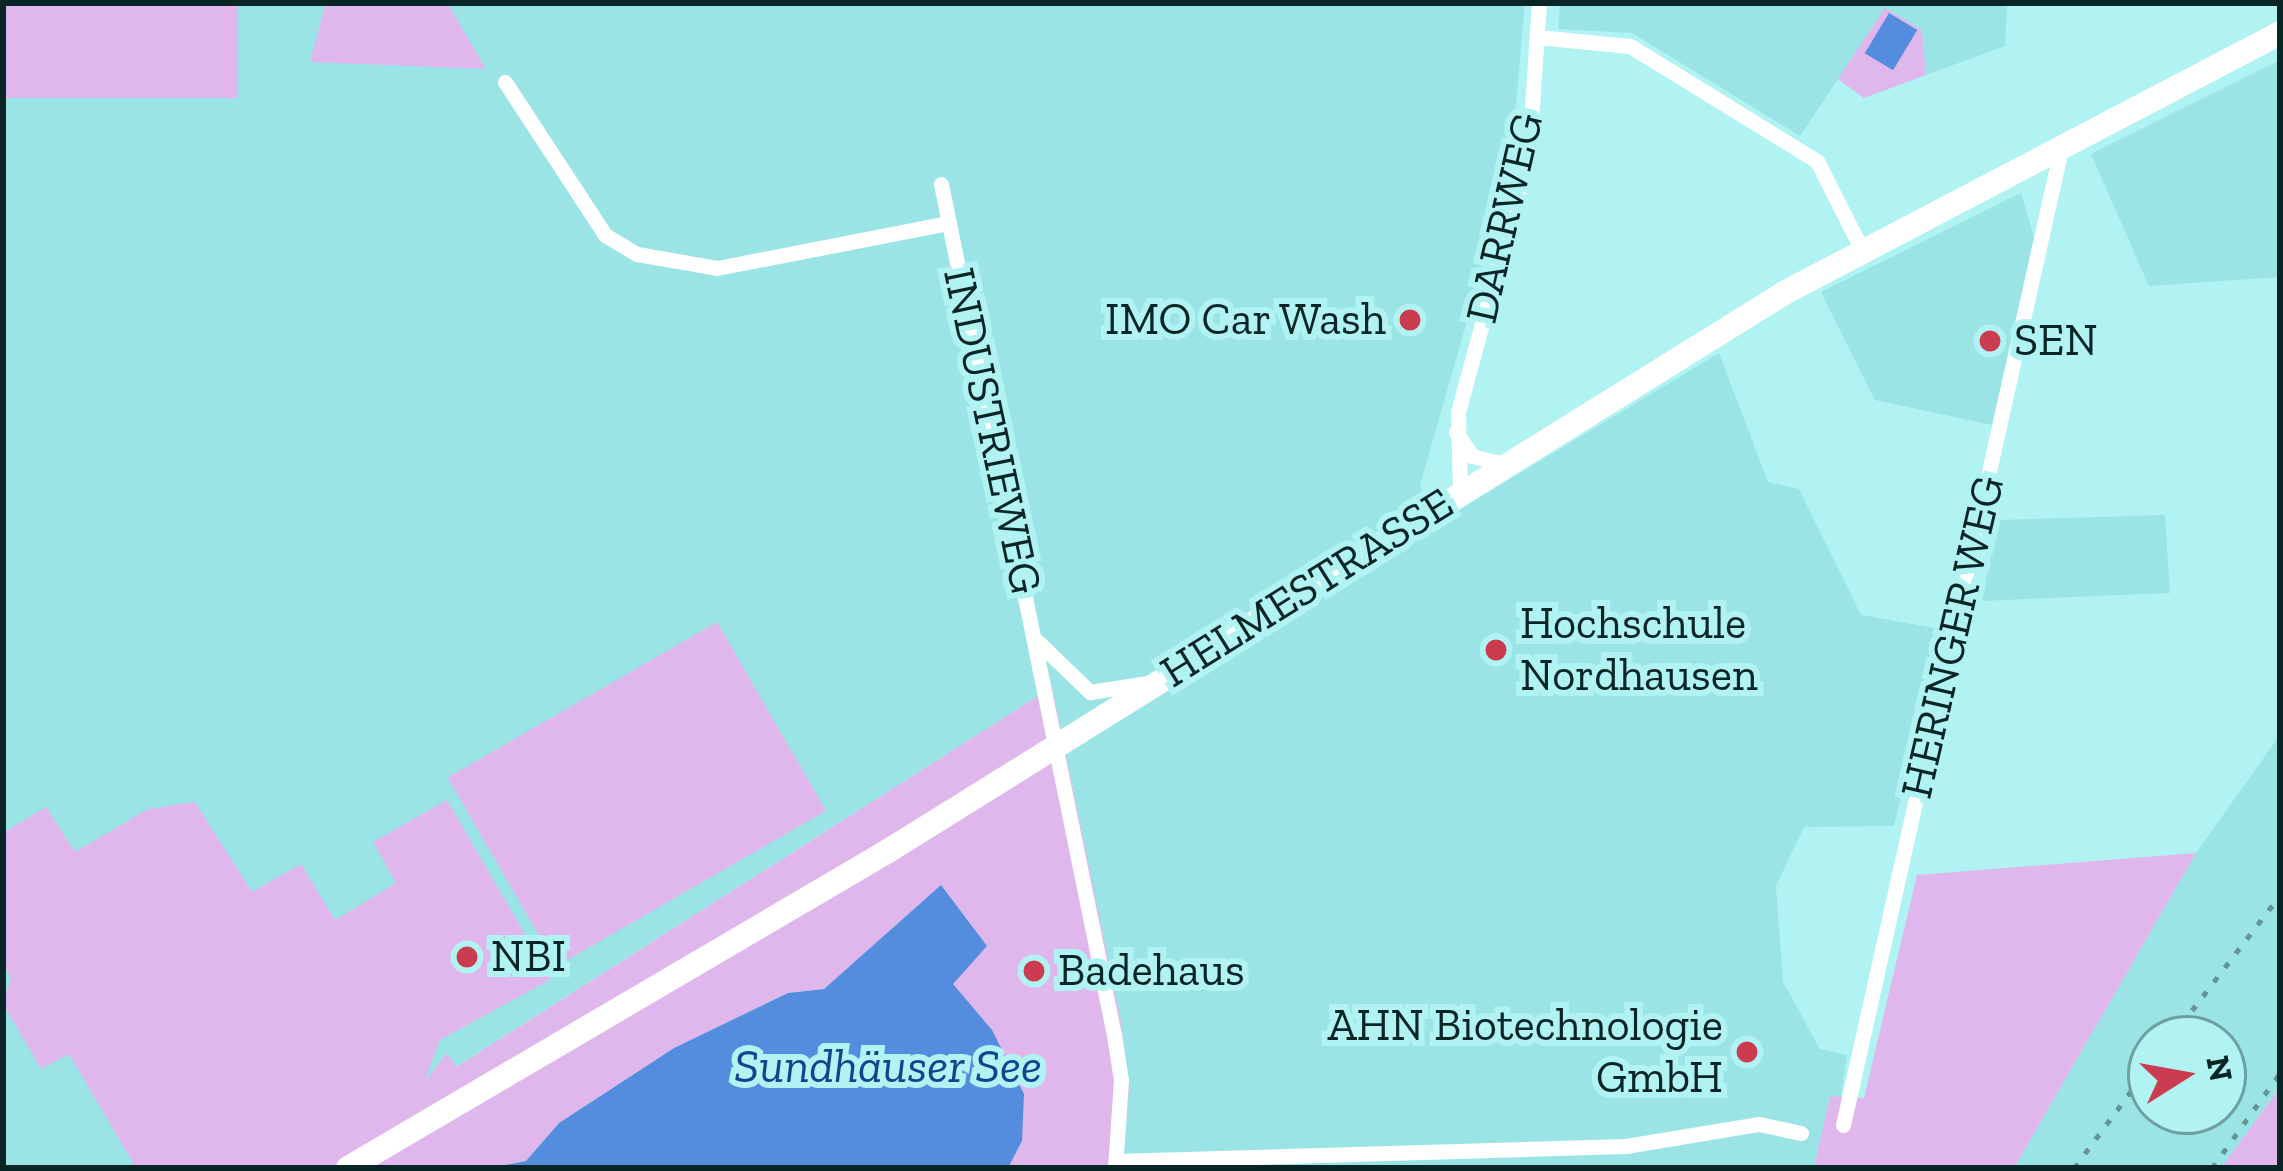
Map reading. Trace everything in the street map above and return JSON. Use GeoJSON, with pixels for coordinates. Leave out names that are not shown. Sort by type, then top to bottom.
{"type":"FeatureCollection","features":[{"type":"Feature","properties":{"kind":"main road","name":"HELMESTRASSE"},"geometry":{"type":"LineString","coordinates":[[348,1168],[1057,746],[1504,464],[1861,248],[2280,33]]}},
{"type":"Feature","properties":{"kind":"street","name":"DARRWEG"},"geometry":{"type":"LineString","coordinates":[[1460,492],[1455,429],[1529,150],[1539,3]]}},
{"type":"Feature","properties":{"kind":"street"},"geometry":{"type":"LineString","coordinates":[[1537,37],[1630,46],[1817,161],[1861,248]]}},
{"type":"Feature","properties":{"kind":"street","name":"INDUSTRIEWEG"},"geometry":{"type":"LineString","coordinates":[[505,82],[605,235],[638,254],[717,268],[949,223]]}},
{"type":"Feature","properties":{"kind":"street","name":"HERINGER WEG"},"geometry":{"type":"LineString","coordinates":[[1843,1125],[2061,149]]}},
{"type":"Feature","properties":{"kind":"street","name":"INDUSTRIEWEG"},"geometry":{"type":"LineString","coordinates":[[940,184],[1121,1080],[1116,1164]]}},
{"type":"Feature","properties":{"kind":"street"},"geometry":{"type":"LineString","coordinates":[[1455,429],[1472,455],[1504,464]]}},
{"type":"Feature","properties":{"kind":"street","name":"INDUSTRIEWEG"},"geometry":{"type":"LineString","coordinates":[[1035,640],[1090,692],[1156,682]]}},
{"type":"Feature","properties":{"kind":"street"},"geometry":{"type":"LineString","coordinates":[[1116,1164],[1455,1159],[1626,1145],[1760,1124],[1801,1133]]}},
{"type":"Feature","properties":{"kind":"shaded area"},"geometry":{"type":"Polygon","coordinates":[[[3,3],[1525,3],[1510,171],[1420,485],[1439,522],[1719,353],[1768,482],[1799,489],[1861,615],[1940,629],[1894,826],[1804,827],[1776,886],[1783,982],[1820,1049],[1847,1055],[1841,1096],[1830,1097],[1814,1168],[1122,1168],[1129,1091],[1121,1021],[1052,687],[455,1067],[448,1054],[421,1087],[279,1168],[3,1168],[3,3]]]}},
{"type":"Feature","properties":{"kind":"shaded area"},"geometry":{"type":"Polygon","coordinates":[[[3,3],[238,3],[238,98],[3,98],[3,3]]]}},
{"type":"Feature","properties":{"kind":"shaded area"},"geometry":{"type":"Polygon","coordinates":[[[326,3],[447,3],[486,69],[310,62],[326,3]]]}},
{"type":"Feature","properties":{"kind":"shaded area"},"geometry":{"type":"Polygon","coordinates":[[[1560,3],[2007,3],[2005,46],[1926,75],[1922,30],[1885,9],[1800,136],[1632,33],[1558,29],[1560,3]]]}},
{"type":"Feature","properties":{"kind":"shaded area"},"geometry":{"type":"Polygon","coordinates":[[[1885,8],[1922,30],[1926,75],[1864,98],[1838,79],[1885,8]]]}},
{"type":"Feature","properties":{"kind":"shaded area"},"geometry":{"type":"Polygon","coordinates":[[[2280,60],[2280,277],[2149,286],[2091,154],[2280,60]]]}},
{"type":"Feature","properties":{"kind":"shaded area"},"geometry":{"type":"Polygon","coordinates":[[[2021,193],[2035,240],[1992,425],[1875,400],[1821,292],[2021,193]]]}},
{"type":"Feature","properties":{"kind":"shaded area"},"geometry":{"type":"Polygon","coordinates":[[[2165,515],[2170,593],[1981,601],[1999,520],[2165,515]]]}},
{"type":"Feature","properties":{"kind":"shaded area"},"geometry":{"type":"Polygon","coordinates":[[[717,622],[826,811],[557,966],[448,778],[717,622]]]}},
{"type":"Feature","properties":{"kind":"shaded area"},"geometry":{"type":"Polygon","coordinates":[[[1052,687],[1121,1021],[1129,1091],[1122,1168],[1008,1168],[1022,1141],[992,1030],[952,984],[987,946],[941,885],[824,989],[788,993],[674,1048],[559,1123],[526,1161],[489,1168],[136,1168],[69,1054],[41,1069],[3,1004],[11,978],[3,964],[3,833],[46,807],[75,852],[148,809],[195,802],[252,892],[301,864],[335,920],[396,883],[373,842],[447,800],[551,979],[440,1040],[424,1082],[447,1053],[456,1067],[1052,687]]]}},
{"type":"Feature","properties":{"kind":"shaded area"},"geometry":{"type":"Polygon","coordinates":[[[2280,735],[2280,1087],[2247,1132],[2247,1015],[2127,1015],[2127,1135],[2245,1135],[2221,1168],[2014,1168],[2196,853],[2280,735]]]}},
{"type":"Feature","properties":{"kind":"shaded area"},"geometry":{"type":"Polygon","coordinates":[[[2196,853],[2014,1168],[1814,1168],[1830,1096],[1864,1098],[1917,875],[2196,853]]]}},
{"type":"Feature","properties":{"kind":"shaded area"},"geometry":{"type":"Polygon","coordinates":[[[2280,1087],[2280,1168],[2221,1168],[2280,1087]]]}},
{"type":"Feature","properties":{"kind":"water"},"geometry":{"type":"Polygon","coordinates":[[[1889,13],[1917,30],[1893,70],[1865,53],[1889,13]]]}},
{"type":"Feature","properties":{"kind":"water","name":"Sundhäuser See"},"geometry":{"type":"Polygon","coordinates":[[[941,885],[987,946],[953,984],[992,1030],[1024,1094],[1022,1141],[1008,1168],[489,1168],[526,1161],[559,1123],[674,1048],[788,993],[824,989],[941,885]]]}},
{"type":"Feature","properties":{"kind":"railway"},"geometry":{"type":"LineString","coordinates":[[2188,1015],[2280,895]]}},
{"type":"Feature","properties":{"kind":"railway"},"geometry":{"type":"LineString","coordinates":[[2212,1168],[2280,1073]]}},
{"type":"Feature","properties":{"kind":"railway"},"geometry":{"type":"LineString","coordinates":[[2074,1168],[2127,1096]]}},
{"type":"Feature","properties":{"kind":"place","name":"IMO Car Wash"},"geometry":{"type":"Point","coordinates":[1410,320]}},
{"type":"Feature","properties":{"kind":"place","name":"SEN"},"geometry":{"type":"Point","coordinates":[1990,341]}},
{"type":"Feature","properties":{"kind":"place","name":"Hochschule Nordhausen"},"geometry":{"type":"Point","coordinates":[1496,650]}},
{"type":"Feature","properties":{"kind":"place","name":"NBI"},"geometry":{"type":"Point","coordinates":[467,957]}},
{"type":"Feature","properties":{"kind":"place","name":"Badehaus"},"geometry":{"type":"Point","coordinates":[1034,971]}},
{"type":"Feature","properties":{"kind":"place","name":"AHN Biotechnologie GmbH"},"geometry":{"type":"Point","coordinates":[1747,1052]}}]}
